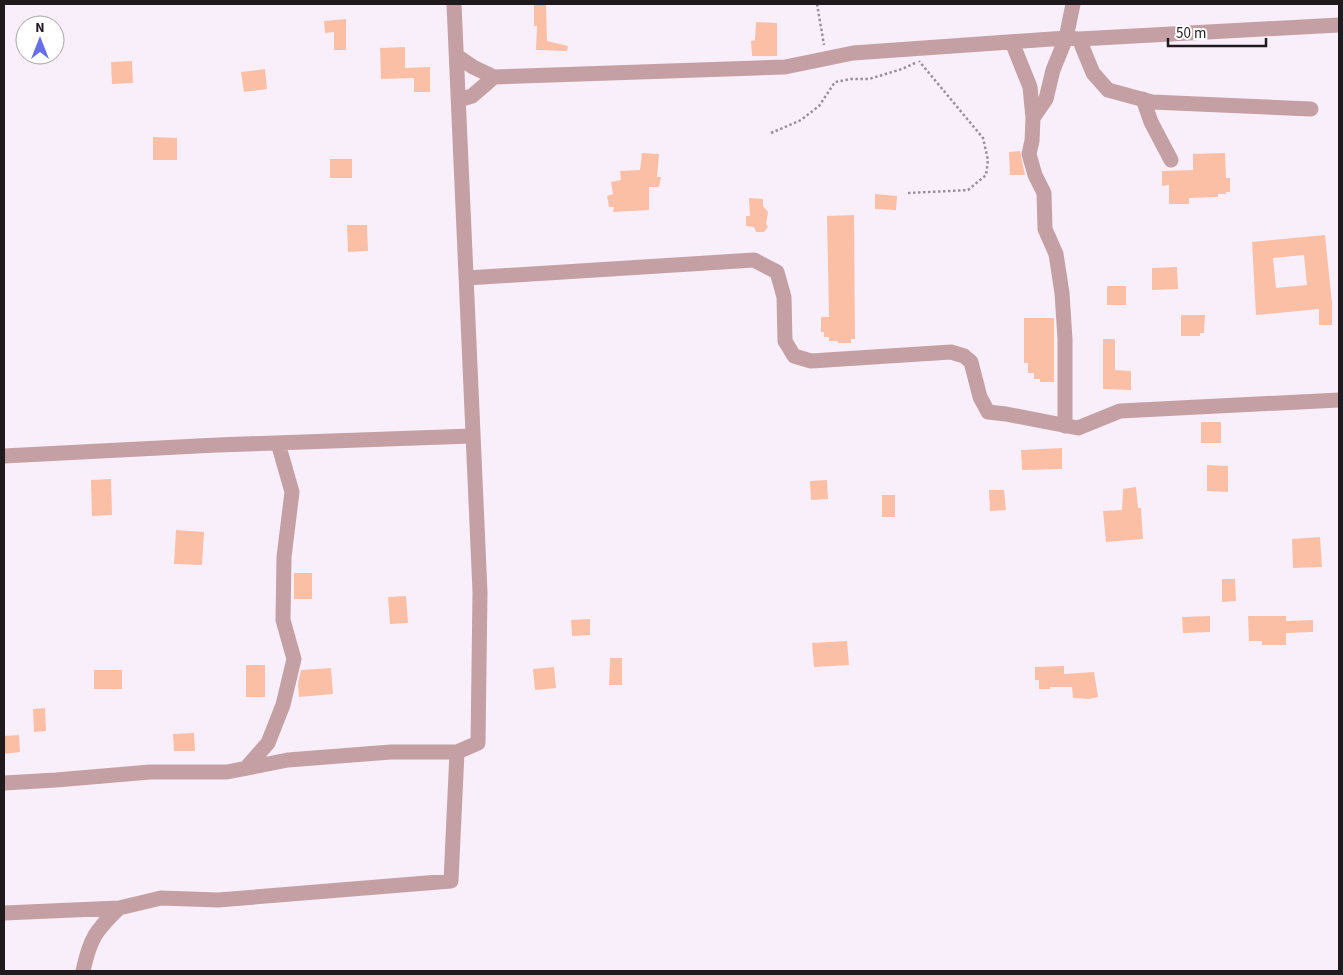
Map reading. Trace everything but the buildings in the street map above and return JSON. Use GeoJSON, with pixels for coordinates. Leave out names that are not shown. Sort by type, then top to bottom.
{"type":"FeatureCollection","features":[{"type":"Feature","properties":{"kind":"street"},"geometry":{"type":"LineString","coordinates":[[4,783],[150,772],[228,772],[288,760],[382,752],[457,752],[478,743],[480,592],[454,4]]}},
{"type":"Feature","properties":{"kind":"street"},"geometry":{"type":"LineString","coordinates":[[1073,4],[1073,39],[1093,73],[1108,90],[1152,102],[1311,109]]}},
{"type":"Feature","properties":{"kind":"street"},"geometry":{"type":"LineString","coordinates":[[457,56],[473,67],[494,77],[785,67],[853,54],[1012,42],[1339,25]]}},
{"type":"Feature","properties":{"kind":"street"},"geometry":{"type":"LineString","coordinates":[[1033,118],[1046,98],[1053,70],[1073,39]]}},
{"type":"Feature","properties":{"kind":"street"},"geometry":{"type":"LineString","coordinates":[[1012,42],[1030,87],[1033,118],[1029,154],[1035,175],[1044,193],[1045,229],[1056,254],[1062,293],[1065,339],[1065,426]]}},
{"type":"Feature","properties":{"kind":"street"},"geometry":{"type":"LineString","coordinates":[[459,100],[472,96],[494,77]]}},
{"type":"Feature","properties":{"kind":"street"},"geometry":{"type":"LineString","coordinates":[[1142,99],[1151,122],[1171,160]]}},
{"type":"Feature","properties":{"kind":"street"},"geometry":{"type":"LineString","coordinates":[[467,278],[754,260],[777,272],[784,297],[785,341],[794,356],[811,361],[951,352],[964,356],[971,362],[980,397],[988,412],[1078,428],[1120,411],[1339,400]]}},
{"type":"Feature","properties":{"kind":"street"},"geometry":{"type":"LineString","coordinates":[[4,456],[472,436]]}},
{"type":"Feature","properties":{"kind":"street"},"geometry":{"type":"LineString","coordinates":[[246,768],[268,743],[283,705],[294,659],[283,620],[284,557],[292,492],[278,443]]}},
{"type":"Feature","properties":{"kind":"street"},"geometry":{"type":"LineString","coordinates":[[4,913],[118,908],[161,898],[218,900],[451,881],[457,752]]}},
{"type":"Feature","properties":{"kind":"street"},"geometry":{"type":"LineString","coordinates":[[83,971],[88,950],[99,928],[118,908]]}},
{"type":"Feature","properties":{"kind":"path"},"geometry":{"type":"LineString","coordinates":[[817,4],[826,59]]}},
{"type":"Feature","properties":{"kind":"path"},"geometry":{"type":"LineString","coordinates":[[771,134],[801,120],[819,106],[836,82],[851,79],[869,79],[902,69],[919,61],[983,138],[988,160],[986,175],[968,190],[908,193]]}}]}
